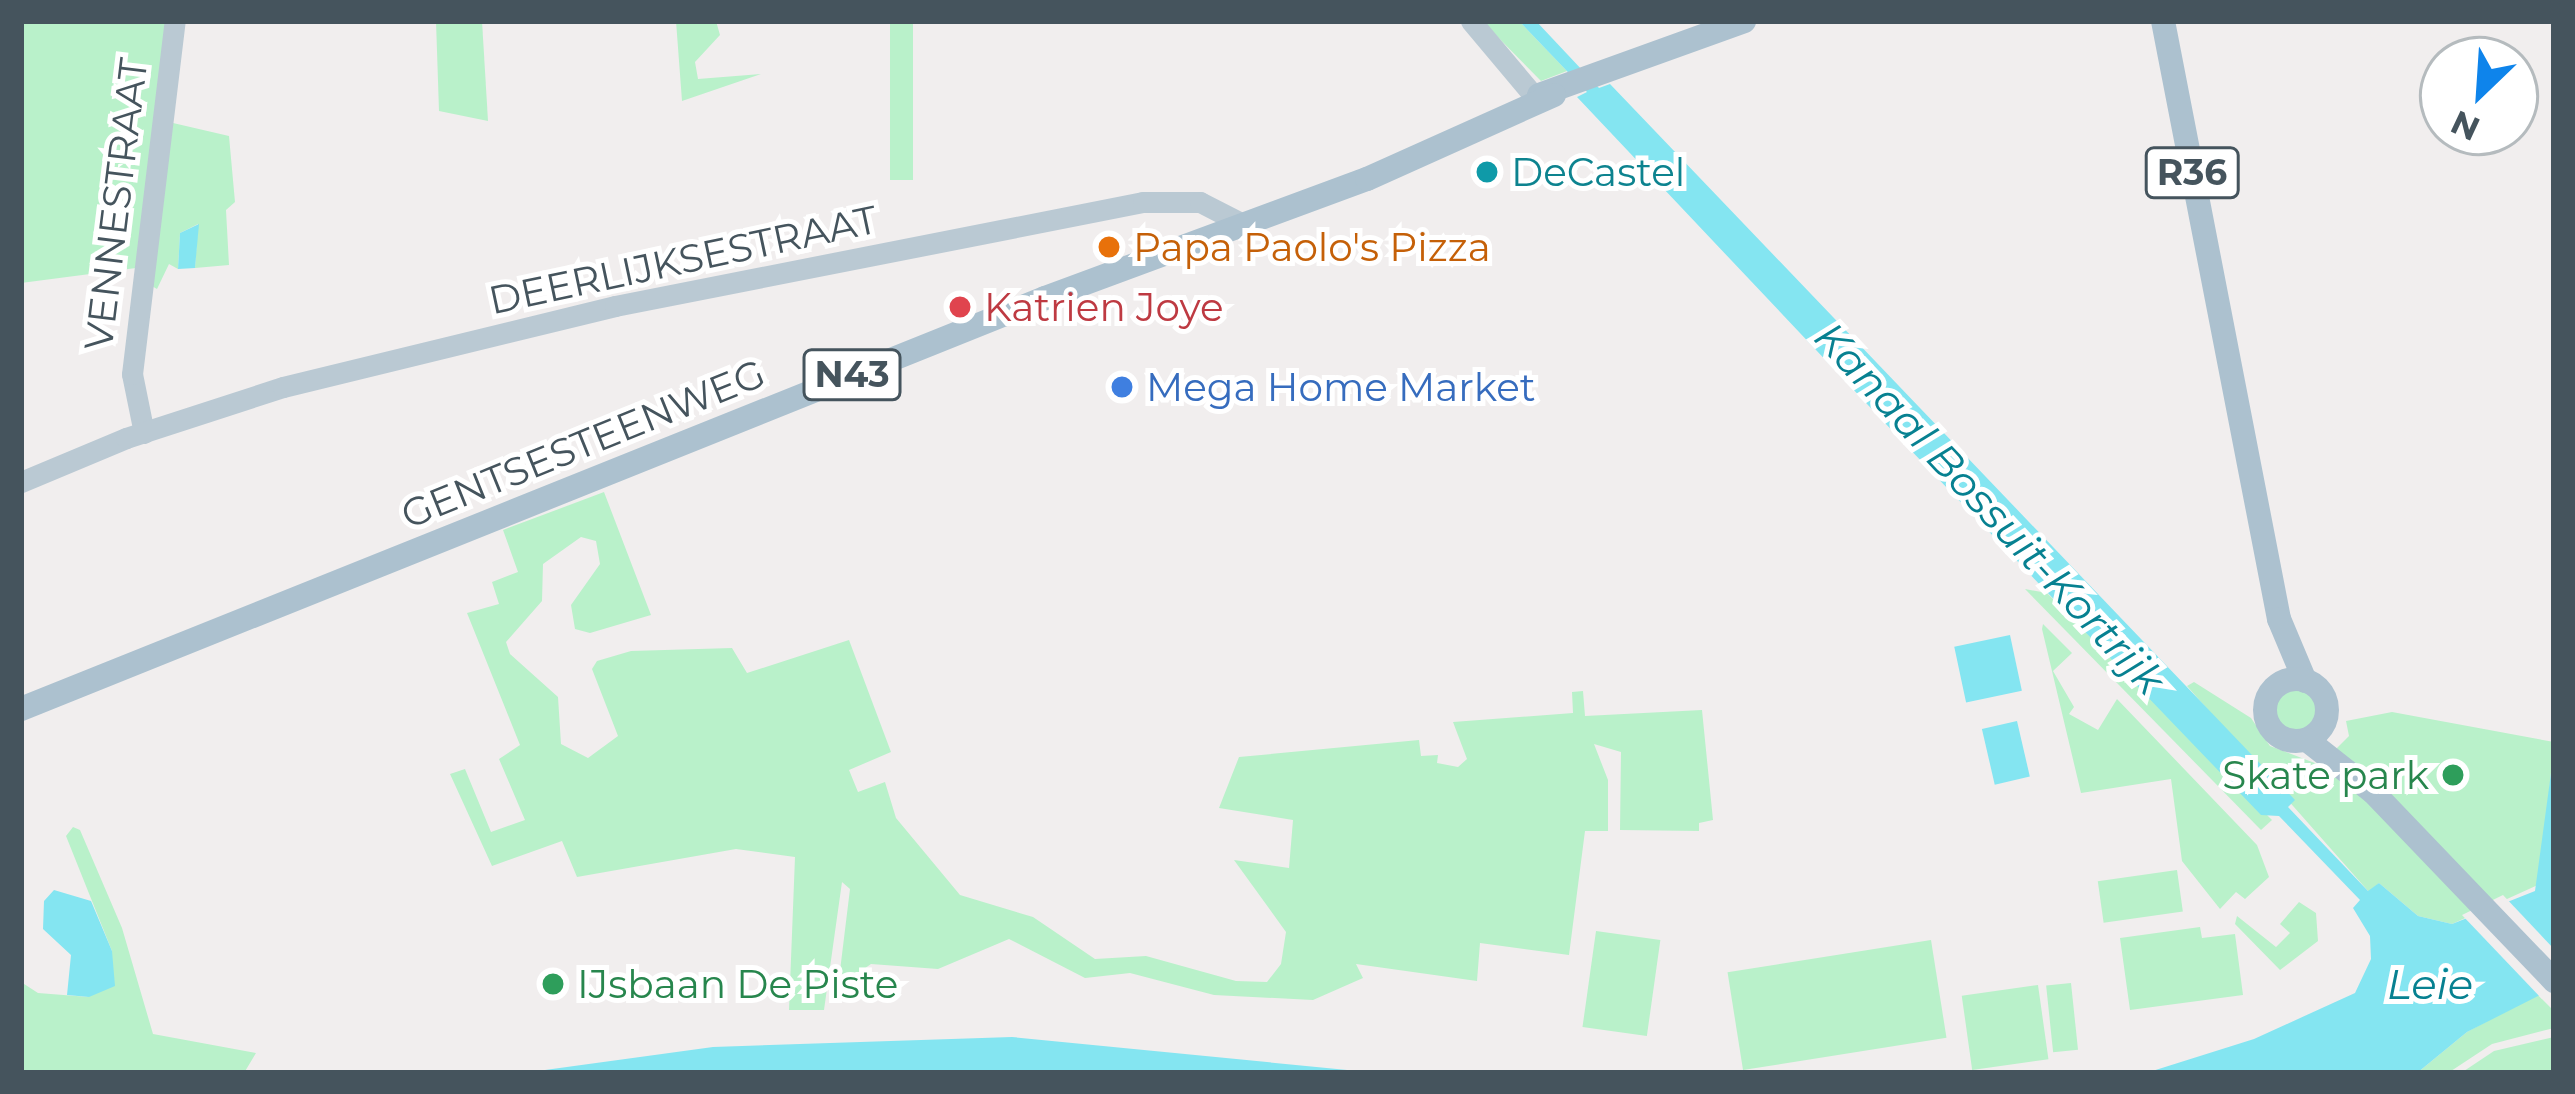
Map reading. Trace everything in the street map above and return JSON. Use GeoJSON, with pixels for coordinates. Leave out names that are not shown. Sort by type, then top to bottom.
{"type":"FeatureCollection","features":[{"type":"Feature","properties":{"kind":"main road","name":"GENTSESTEENWEG"},"geometry":{"type":"LineString","coordinates":[[21,709],[1239,222],[1285,211],[1544,99],[1744,21]]}},
{"type":"Feature","properties":{"kind":"main road","name":"R36"},"geometry":{"type":"LineString","coordinates":[[2163,21],[2293,682],[2325,700],[2316,732]]}},
{"type":"Feature","properties":{"kind":"main road","name":"R36"},"geometry":{"type":"LineString","coordinates":[[2293,682],[2267,698],[2266,719],[2286,740],[2316,732]]}},
{"type":"Feature","properties":{"kind":"main road","name":"R36"},"geometry":{"type":"LineString","coordinates":[[2316,732],[2554,980]]}},
{"type":"Feature","properties":{"kind":"street","name":"VENNESTRAAT"},"geometry":{"type":"LineString","coordinates":[[144,433],[134,396],[175,21]]}},
{"type":"Feature","properties":{"kind":"street"},"geometry":{"type":"LineString","coordinates":[[1471,21],[1544,99]]}},
{"type":"Feature","properties":{"kind":"street","name":"DEERLIJKSESTRAAT"},"geometry":{"type":"LineString","coordinates":[[21,482],[144,433],[283,387],[615,306],[1041,220],[1185,200],[1239,222]]}},
{"type":"Feature","properties":{"kind":"green space"},"geometry":{"type":"Polygon","coordinates":[[[21,21],[166,21],[136,268],[21,283],[21,21]]]}},
{"type":"Feature","properties":{"kind":"green space"},"geometry":{"type":"Polygon","coordinates":[[[436,21],[482,21],[488,121],[439,111],[436,21]]]}},
{"type":"Feature","properties":{"kind":"green space"},"geometry":{"type":"Polygon","coordinates":[[[676,21],[716,21],[720,35],[695,62],[698,79],[761,74],[682,101],[676,21]]]}},
{"type":"Feature","properties":{"kind":"green space"},"geometry":{"type":"Polygon","coordinates":[[[890,21],[913,21],[913,180],[890,180],[890,21]]]}},
{"type":"Feature","properties":{"kind":"green space"},"geometry":{"type":"Polygon","coordinates":[[[1482,21],[1519,21],[1567,71],[1541,81],[1482,21]]]}},
{"type":"Feature","properties":{"kind":"green space"},"geometry":{"type":"Polygon","coordinates":[[[173,123],[229,136],[235,202],[226,210],[229,265],[195,268],[198,224],[180,233],[178,269],[169,264],[157,289],[150,285],[173,123]]]}},
{"type":"Feature","properties":{"kind":"green space"},"geometry":{"type":"Polygon","coordinates":[[[604,492],[651,615],[590,633],[575,629],[571,605],[600,564],[596,541],[581,537],[543,564],[542,601],[506,642],[510,654],[558,697],[561,744],[588,758],[618,736],[592,669],[597,661],[631,651],[732,648],[747,673],[849,640],[891,752],[849,770],[858,792],[885,782],[896,818],[960,895],[1033,917],[1095,959],[1146,956],[1236,981],[1267,982],[1281,964],[1286,932],[1234,860],[1289,868],[1293,820],[1219,808],[1239,757],[1419,740],[1421,756],[1438,755],[1437,763],[1458,767],[1467,759],[1453,722],[1573,713],[1572,692],[1583,691],[1585,716],[1702,710],[1713,820],[1699,823],[1699,831],[1620,830],[1621,752],[1594,744],[1608,780],[1608,831],[1585,831],[1569,955],[1480,943],[1477,981],[1356,964],[1363,978],[1313,1000],[1214,995],[1130,973],[1085,978],[1009,939],[938,969],[871,964],[838,987],[850,889],[842,882],[824,1010],[789,1010],[795,857],[736,849],[577,877],[562,841],[492,866],[450,774],[465,769],[491,832],[525,820],[499,759],[520,745],[467,613],[499,604],[492,582],[518,572],[503,530],[604,492]]]}},
{"type":"Feature","properties":{"kind":"green space"},"geometry":{"type":"Polygon","coordinates":[[[2025,589],[2047,593],[2272,820],[2261,830],[2025,589]]]}},
{"type":"Feature","properties":{"kind":"green space"},"geometry":{"type":"Polygon","coordinates":[[[2043,624],[2072,653],[2053,671],[2074,707],[2069,714],[2098,730],[2117,699],[2257,845],[2269,877],[2245,899],[2236,892],[2220,909],[2182,861],[2171,779],[2081,793],[2042,629],[2043,624]]]}},
{"type":"Feature","properties":{"kind":"green space"},"geometry":{"type":"Polygon","coordinates":[[[2194,682],[2251,718],[2270,746],[2320,765],[2349,736],[2346,721],[2392,712],[2554,742],[2540,884],[2452,924],[2418,916],[2379,883],[2369,892],[2187,686],[2194,682]]]}},
{"type":"Feature","properties":{"kind":"green space"},"geometry":{"type":"Polygon","coordinates":[[[2296,688],[2311,695],[2318,710],[2311,725],[2296,732],[2281,725],[2274,710],[2281,695],[2296,688]]]}},
{"type":"Feature","properties":{"kind":"green space"},"geometry":{"type":"Polygon","coordinates":[[[73,827],[80,830],[122,928],[153,1034],[256,1053],[244,1073],[21,1073],[21,982],[38,993],[89,997],[112,951],[66,836],[73,827]]]}},
{"type":"Feature","properties":{"kind":"green space"},"geometry":{"type":"Polygon","coordinates":[[[2177,870],[2183,912],[2104,923],[2098,881],[2177,870]]]}},
{"type":"Feature","properties":{"kind":"green space"},"geometry":{"type":"Polygon","coordinates":[[[2299,902],[2316,913],[2318,941],[2280,970],[2235,924],[2237,916],[2276,947],[2290,933],[2280,924],[2299,902]]]}},
{"type":"Feature","properties":{"kind":"green space"},"geometry":{"type":"Polygon","coordinates":[[[2200,927],[2202,938],[2235,934],[2243,995],[2130,1010],[2120,938],[2200,927]]]}},
{"type":"Feature","properties":{"kind":"green space"},"geometry":{"type":"Polygon","coordinates":[[[1596,931],[1660,940],[1647,1036],[1583,1027],[1596,931]]]}},
{"type":"Feature","properties":{"kind":"green space"},"geometry":{"type":"Polygon","coordinates":[[[1931,940],[1946,1038],[1743,1070],[1728,972],[1931,940]]]}},
{"type":"Feature","properties":{"kind":"green space"},"geometry":{"type":"Polygon","coordinates":[[[2071,983],[2078,1050],[2053,1052],[2046,986],[2071,983]]]}},
{"type":"Feature","properties":{"kind":"green space"},"geometry":{"type":"Polygon","coordinates":[[[2038,985],[2048,1059],[1972,1070],[1962,996],[2038,985]]]}},
{"type":"Feature","properties":{"kind":"green space"},"geometry":{"type":"Polygon","coordinates":[[[2537,994],[2554,1011],[2554,1028],[2492,1044],[2448,1073],[2417,1073],[2467,1032],[2537,994]]]}},
{"type":"Feature","properties":{"kind":"green space"},"geometry":{"type":"Polygon","coordinates":[[[2554,1037],[2554,1073],[2461,1073],[2494,1051],[2554,1037]]]}},
{"type":"Feature","properties":{"kind":"water"},"geometry":{"type":"Polygon","coordinates":[[[1519,21],[1536,21],[1599,88],[1610,84],[2295,800],[2288,807],[2368,891],[2379,883],[2418,916],[2452,924],[2535,891],[2554,751],[2554,988],[2467,1032],[2417,1073],[2146,1073],[2254,1039],[2355,993],[2371,959],[2370,936],[2353,908],[2360,900],[2279,816],[2261,815],[1902,441],[1577,97],[1587,92],[1519,21]]]}},
{"type":"Feature","properties":{"kind":"water"},"geometry":{"type":"Polygon","coordinates":[[[199,224],[195,268],[178,269],[180,233],[199,224]]]}},
{"type":"Feature","properties":{"kind":"water"},"geometry":{"type":"Polygon","coordinates":[[[2010,635],[2022,691],[1966,703],[1954,647],[2010,635]]]}},
{"type":"Feature","properties":{"kind":"water"},"geometry":{"type":"Polygon","coordinates":[[[2017,721],[2030,777],[1995,785],[1982,729],[2017,721]]]}},
{"type":"Feature","properties":{"kind":"water"},"geometry":{"type":"Polygon","coordinates":[[[54,890],[91,901],[112,951],[115,986],[89,997],[67,995],[71,955],[43,929],[44,901],[54,890]]]}},
{"type":"Feature","properties":{"kind":"water"},"geometry":{"type":"Polygon","coordinates":[[[1012,1037],[1378,1073],[523,1073],[713,1047],[1012,1037]]]}},
{"type":"Feature","properties":{"kind":"pier"},"geometry":{"type":"Polygon","coordinates":[[[2503,895],[2554,949],[2554,994],[2542,999],[2462,915],[2503,895]]]}},
{"type":"Feature","properties":{"kind":"place","name":"DeCastel"},"geometry":{"type":"Point","coordinates":[1487,172]}},
{"type":"Feature","properties":{"kind":"place","name":"Papa Paolo's Pizza"},"geometry":{"type":"Point","coordinates":[1109,247]}},
{"type":"Feature","properties":{"kind":"place","name":"Katrien Joye"},"geometry":{"type":"Point","coordinates":[960,307]}},
{"type":"Feature","properties":{"kind":"place","name":"Mega Home Market"},"geometry":{"type":"Point","coordinates":[1122,387]}},
{"type":"Feature","properties":{"kind":"place","name":"Skate park"},"geometry":{"type":"Point","coordinates":[2453,775]}},
{"type":"Feature","properties":{"kind":"place","name":"IJsbaan De Piste"},"geometry":{"type":"Point","coordinates":[553,984]}},
{"type":"Feature","properties":{"kind":"water label","name":"Kanaal Bossuit-Kortrijk"},"geometry":{"type":"Point","coordinates":[1990,508]}},
{"type":"Feature","properties":{"kind":"water label","name":"Leie"},"geometry":{"type":"Point","coordinates":[2430,984]}}]}
